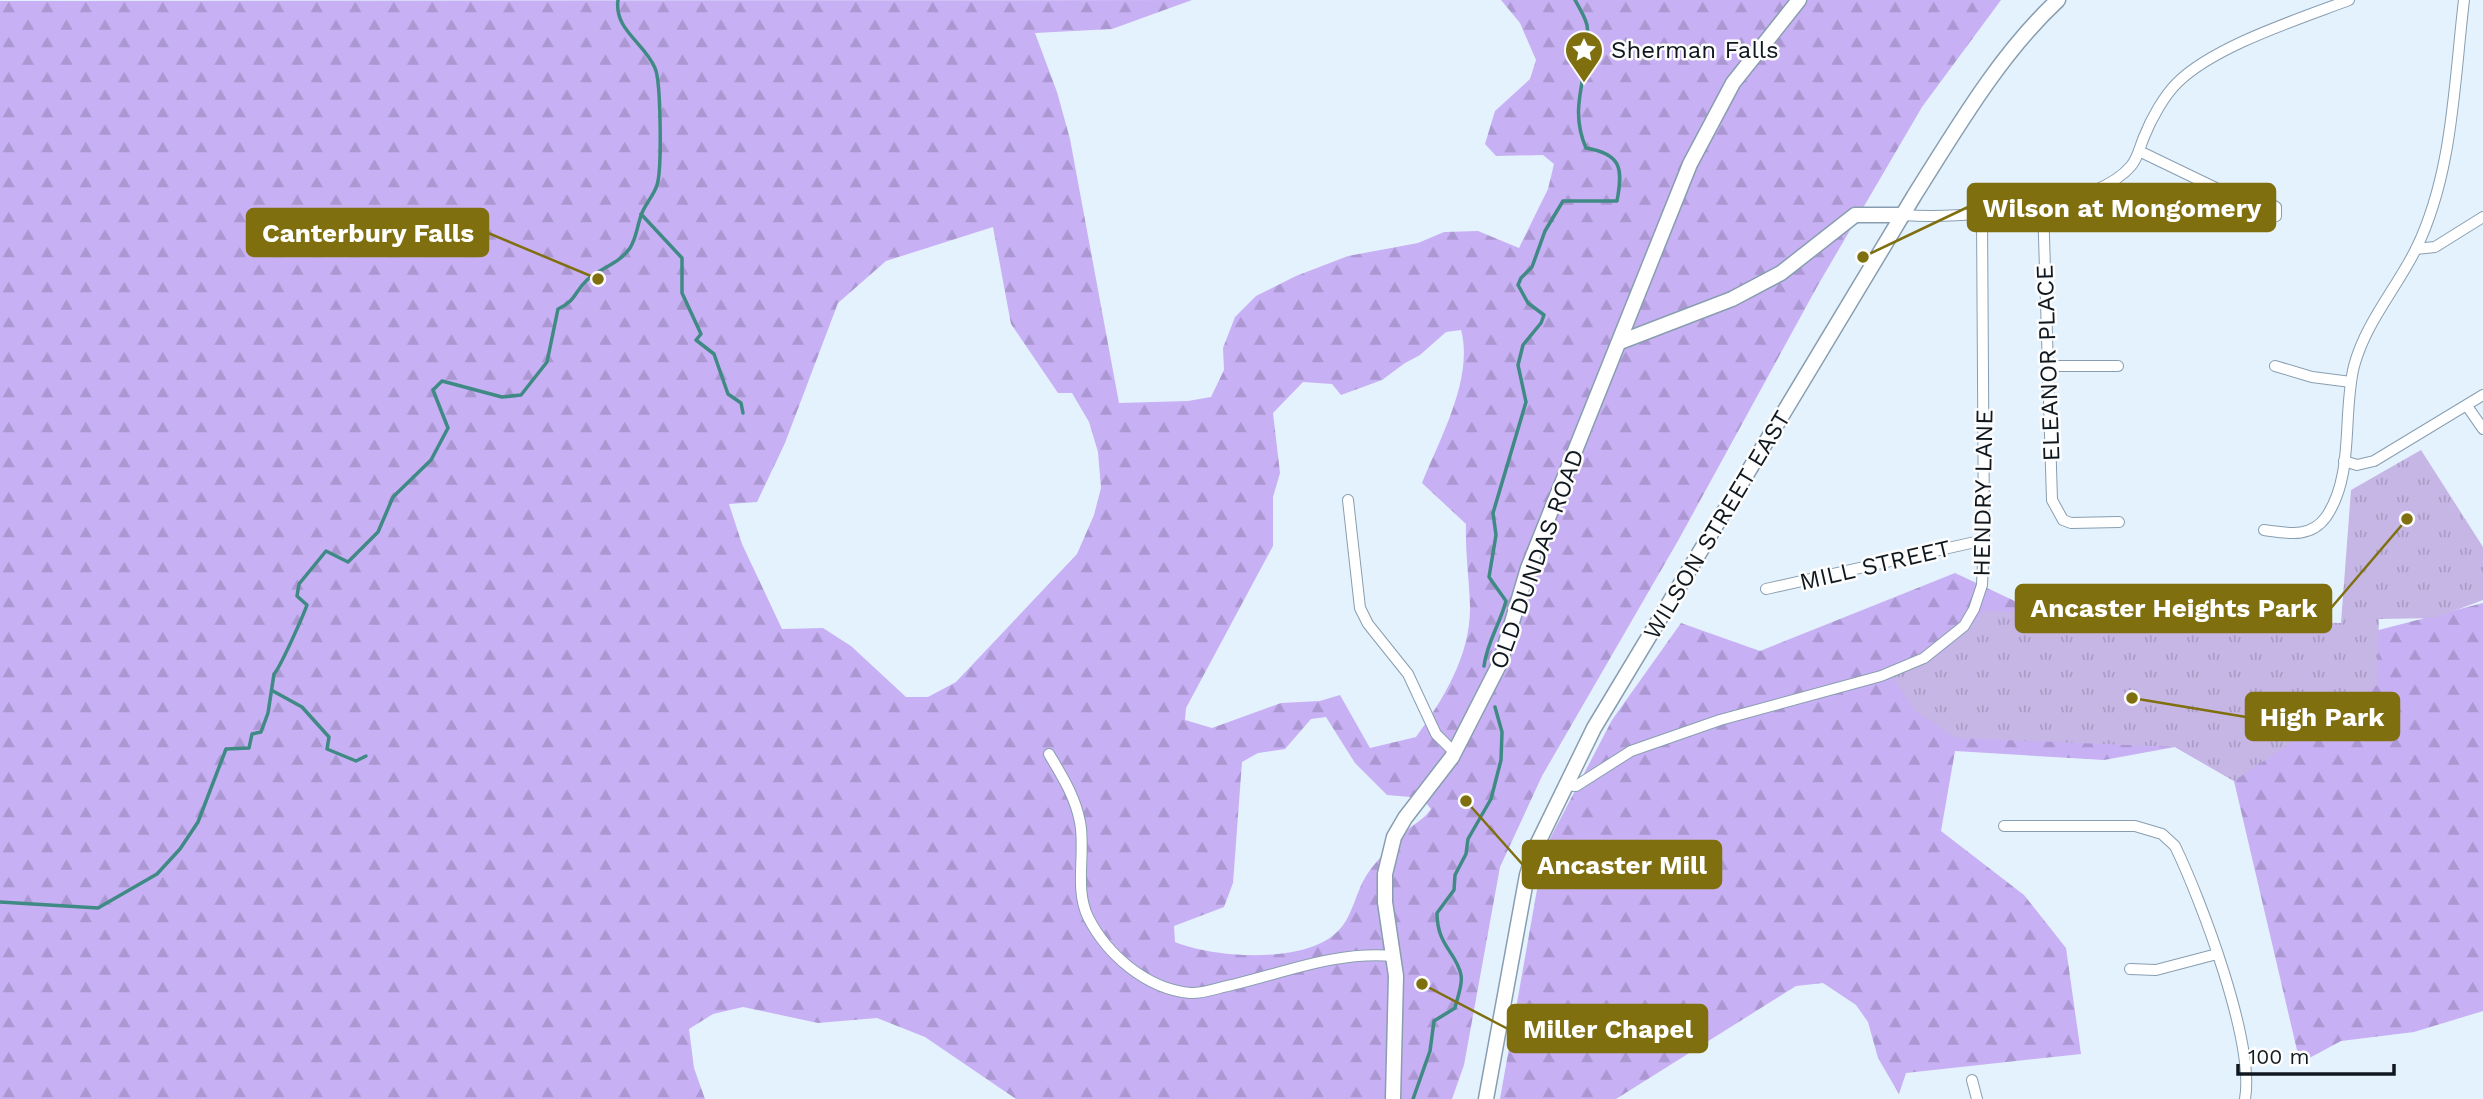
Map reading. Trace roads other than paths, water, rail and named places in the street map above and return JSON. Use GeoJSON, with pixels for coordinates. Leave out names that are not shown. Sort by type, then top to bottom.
{"type":"FeatureCollection","features":[{"type":"Feature","properties":{"kind":"street","name":"OLD DUNDAS ROAD"},"geometry":{"type":"LineString","coordinates":[[1393,1099],[1396,1024],[1394,956],[1385,902],[1385,874],[1394,837],[1454,753],[1500,663],[1528,568],[1690,164],[1733,83],[1799,0]]}},
{"type":"Feature","properties":{"kind":"street","name":"WILSON STREET EAST"},"geometry":{"type":"LineString","coordinates":[[1486,1099],[1527,875],[1536,847],[1565,785],[1601,717],[1968,111],[2039,18],[2058,0]]}},
{"type":"Feature","properties":{"kind":"street"},"geometry":{"type":"LineString","coordinates":[[1620,342],[1732,299],[1782,273],[1855,215],[1982,216],[2043,204],[2112,181],[2132,164],[2161,106],[2176,84],[2196,68],[2293,21],[2349,0]]}},
{"type":"Feature","properties":{"kind":"street"},"geometry":{"type":"LineString","coordinates":[[2263,530],[2300,535],[2318,526],[2327,516],[2337,492],[2344,461],[2351,382],[2361,344],[2416,249],[2447,152],[2463,0]]}},
{"type":"Feature","properties":{"kind":"street"},"geometry":{"type":"LineString","coordinates":[[2139,151],[2249,204]]}},
{"type":"Feature","properties":{"kind":"street","name":"ELEANOR PLACE"},"geometry":{"type":"LineString","coordinates":[[2043,204],[2052,500],[2063,520],[2087,525],[2119,522]]}},
{"type":"Feature","properties":{"kind":"street","name":"HENDRY LANE"},"geometry":{"type":"LineString","coordinates":[[1565,785],[1576,786],[1631,751],[1732,717],[1881,676],[1924,658],[1964,626],[1974,609],[1982,585],[1984,540],[1982,216]]}},
{"type":"Feature","properties":{"kind":"street"},"geometry":{"type":"LineString","coordinates":[[2416,249],[2435,247],[2483,217]]}},
{"type":"Feature","properties":{"kind":"street"},"geometry":{"type":"LineString","coordinates":[[2050,366],[2118,366]]}},
{"type":"Feature","properties":{"kind":"street"},"geometry":{"type":"LineString","coordinates":[[2276,366],[2312,377],[2351,382]]}},
{"type":"Feature","properties":{"kind":"street"},"geometry":{"type":"LineString","coordinates":[[2344,461],[2357,465],[2374,461],[2483,395]]}},
{"type":"Feature","properties":{"kind":"street"},"geometry":{"type":"LineString","coordinates":[[2467,406],[2483,429]]}},
{"type":"Feature","properties":{"kind":"street"},"geometry":{"type":"LineString","coordinates":[[1348,500],[1360,608],[1368,624],[1408,674],[1436,734],[1454,753]]}},
{"type":"Feature","properties":{"kind":"street","name":"MILL STREET"},"geometry":{"type":"LineString","coordinates":[[1766,589],[1984,540]]}},
{"type":"Feature","properties":{"kind":"street"},"geometry":{"type":"LineString","coordinates":[[1049,754],[1072,792],[1080,822],[1082,890],[1087,915],[1106,944],[1130,968],[1157,985],[1193,994],[1339,957],[1394,956]]}},
{"type":"Feature","properties":{"kind":"street"},"geometry":{"type":"LineString","coordinates":[[2004,826],[2135,826],[2162,834],[2178,852],[2217,954],[2246,1069],[2245,1099]]}},
{"type":"Feature","properties":{"kind":"street"},"geometry":{"type":"LineString","coordinates":[[2130,969],[2156,970],[2217,954]]}},
{"type":"Feature","properties":{"kind":"street"},"geometry":{"type":"LineString","coordinates":[[1972,1080],[1977,1099]]}},
{"type":"Feature","properties":{"kind":"waterway"},"geometry":{"type":"LineString","coordinates":[[0,902],[98,908],[157,874],[180,849],[198,822],[226,749],[249,748],[252,734],[261,732],[268,713],[274,674],[307,605],[297,596],[299,584],[326,551],[348,562],[378,532],[393,497],[431,460],[448,428],[433,390],[442,381],[502,397],[521,395],[547,362],[558,309],[572,299],[587,280],[630,248],[659,176],[660,107],[655,68],[625,28],[618,10],[618,0]]}},
{"type":"Feature","properties":{"kind":"waterway"},"geometry":{"type":"LineString","coordinates":[[1484,666],[1506,601],[1489,577],[1496,535],[1493,513],[1526,402],[1518,365],[1523,345],[1541,323],[1544,315],[1528,303],[1518,285],[1532,267],[1545,231],[1563,201],[1617,201],[1619,190],[1617,165],[1607,154],[1586,148],[1581,131],[1579,101],[1588,42],[1587,25],[1575,0]]}},
{"type":"Feature","properties":{"kind":"waterway"},"geometry":{"type":"LineString","coordinates":[[641,214],[682,258],[682,293],[701,334],[696,340],[714,354],[728,394],[741,403],[743,413]]}},
{"type":"Feature","properties":{"kind":"waterway"},"geometry":{"type":"LineString","coordinates":[[273,691],[302,707],[329,737],[327,749],[356,761],[366,756]]}},
{"type":"Feature","properties":{"kind":"waterway"},"geometry":{"type":"LineString","coordinates":[[1413,1099],[1430,1051],[1434,1021],[1455,1008],[1461,987],[1459,967],[1440,934],[1437,913],[1454,890],[1455,875],[1466,854],[1468,839],[1491,799],[1501,760],[1502,732],[1495,707]]}},
{"type":"Feature","properties":{"kind":"place","name":"Sherman Falls"},"geometry":{"type":"Point","coordinates":[1584,84]}},
{"type":"Feature","properties":{"kind":"place","name":"Wilson at Mongomery"},"geometry":{"type":"Point","coordinates":[1863,257]}},
{"type":"Feature","properties":{"kind":"place","name":"Canterbury Falls"},"geometry":{"type":"Point","coordinates":[598,279]}},
{"type":"Feature","properties":{"kind":"place","name":"Ancaster Heights Park"},"geometry":{"type":"Point","coordinates":[2407,519]}},
{"type":"Feature","properties":{"kind":"place","name":"High Park"},"geometry":{"type":"Point","coordinates":[2132,698]}},
{"type":"Feature","properties":{"kind":"place","name":"Ancaster Mill"},"geometry":{"type":"Point","coordinates":[1466,801]}},
{"type":"Feature","properties":{"kind":"place","name":"Miller Chapel"},"geometry":{"type":"Point","coordinates":[1422,984]}}]}
